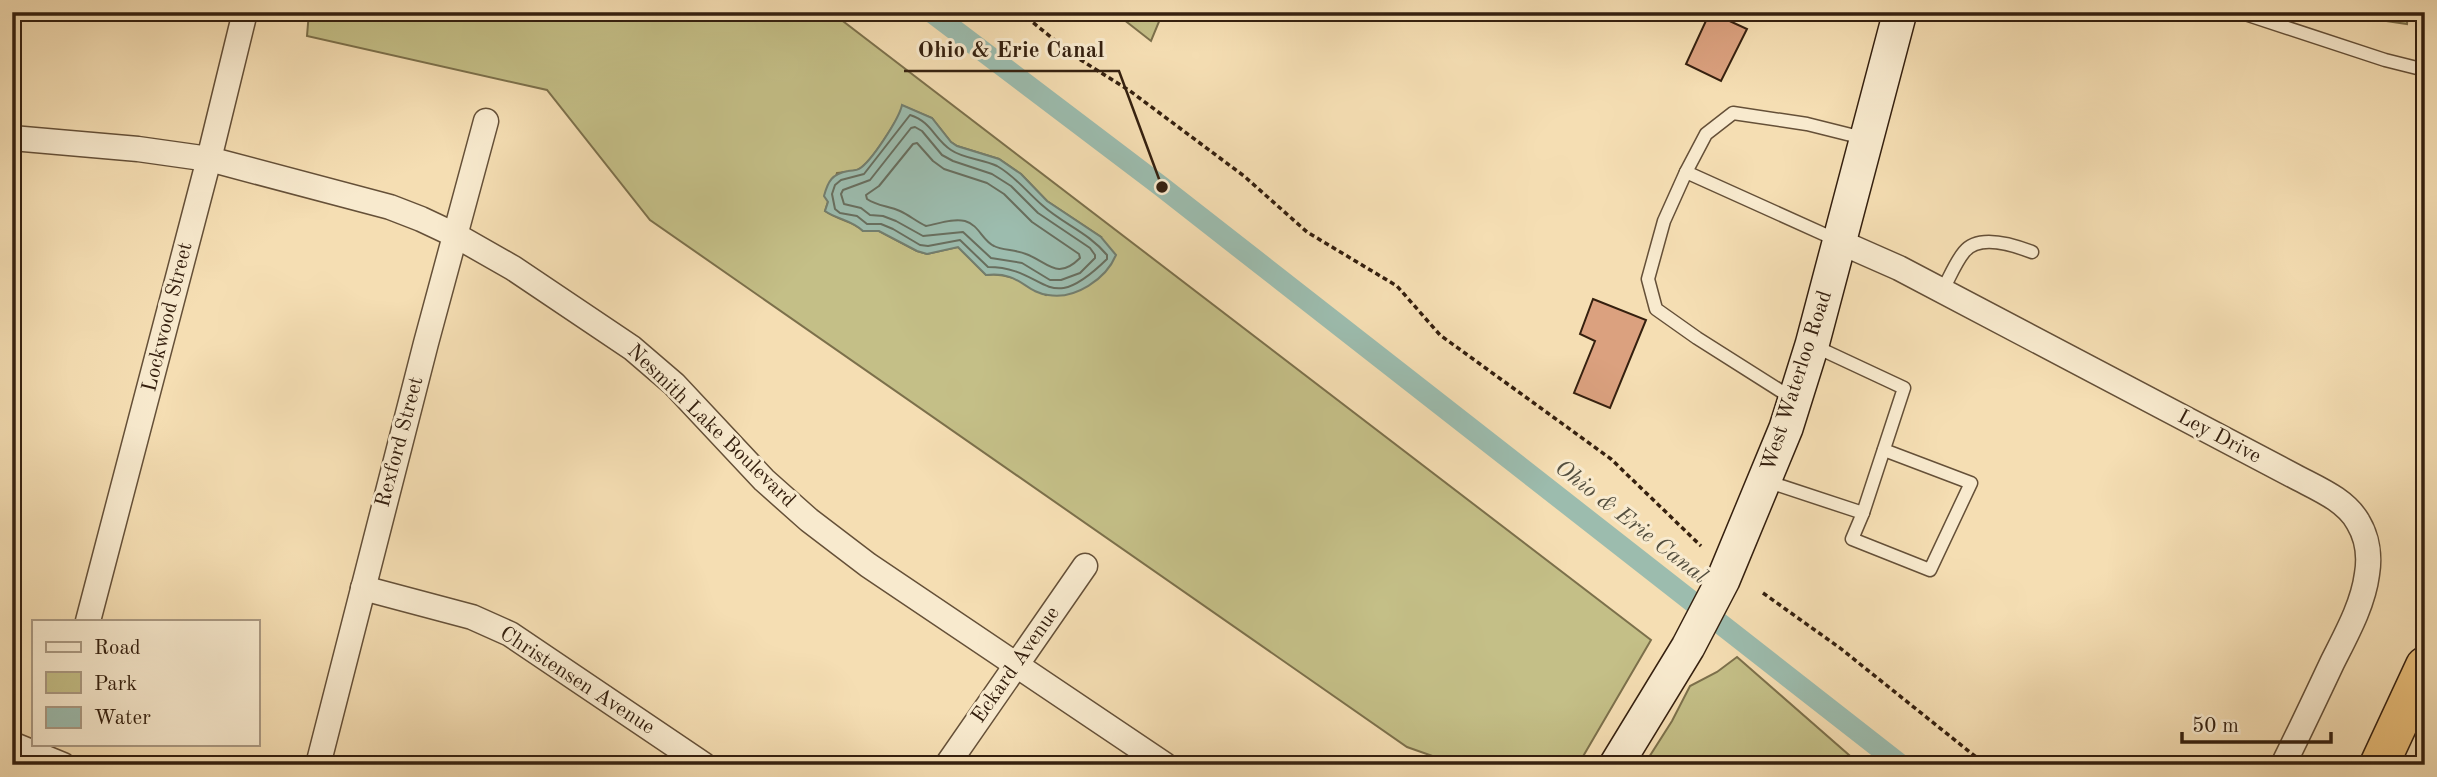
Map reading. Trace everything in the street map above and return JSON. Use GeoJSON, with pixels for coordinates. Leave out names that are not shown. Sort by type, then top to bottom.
{"type":"FeatureCollection","features":[{"type":"Feature","properties":{"kind":"highway"},"geometry":{"type":"LineString","coordinates":[[2379,765],[2425,666]]}},
{"type":"Feature","properties":{"kind":"main road","name":"West Waterloo Road"},"geometry":{"type":"LineString","coordinates":[[1616,765],[1688,647],[1723,580],[1795,400],[1840,242],[1900,12]]}},
{"type":"Feature","properties":{"kind":"street","name":"Lockwood Street"},"geometry":{"type":"LineString","coordinates":[[88,620],[245,12]]}},
{"type":"Feature","properties":{"kind":"street","name":"Rexford Street"},"geometry":{"type":"LineString","coordinates":[[318,765],[486,121]]}},
{"type":"Feature","properties":{"kind":"street","name":"Nesmith Lake Boulevard"},"geometry":{"type":"LineString","coordinates":[[12,138],[138,149],[209,159],[390,207],[456,235],[513,268],[632,348],[674,384],[764,480],[809,520],[868,565],[1165,765]]}},
{"type":"Feature","properties":{"kind":"street","name":"Ley Drive"},"geometry":{"type":"LineString","coordinates":[[1840,242],[1899,268],[2347,508],[2358,522],[2365,538],[2368,562],[2360,602],[2283,765]]}},
{"type":"Feature","properties":{"kind":"street","name":"Eckard Avenue"},"geometry":{"type":"LineString","coordinates":[[947,765],[1085,566]]}},
{"type":"Feature","properties":{"kind":"street","name":"Christensen Avenue"},"geometry":{"type":"LineString","coordinates":[[363,588],[472,617],[510,634],[704,765]]}},
{"type":"Feature","properties":{"kind":"street"},"geometry":{"type":"LineString","coordinates":[[12,744],[55,758]]}},
{"type":"Feature","properties":{"kind":"lane"},"geometry":{"type":"LineString","coordinates":[[2239,12],[2385,60],[2425,70]]}},
{"type":"Feature","properties":{"kind":"lane"},"geometry":{"type":"LineString","coordinates":[[1795,400],[1696,338],[1656,309],[1648,279],[1664,221],[1706,134],[1733,113],[1807,124],[1867,139]]}},
{"type":"Feature","properties":{"kind":"lane"},"geometry":{"type":"LineString","coordinates":[[1686,172],[1840,242]]}},
{"type":"Feature","properties":{"kind":"lane"},"geometry":{"type":"LineString","coordinates":[[1942,291],[1965,250],[1981,243],[2008,243],[2032,252]]}},
{"type":"Feature","properties":{"kind":"lane"},"geometry":{"type":"LineString","coordinates":[[1812,345],[1904,388],[1852,539],[1930,570],[1971,483],[1884,450]]}},
{"type":"Feature","properties":{"kind":"lane"},"geometry":{"type":"LineString","coordinates":[[1764,480],[1863,513]]}},
{"type":"Feature","properties":{"kind":"path"},"geometry":{"type":"LineString","coordinates":[[1020,12],[1073,55],[1130,92],[1244,176],[1307,232],[1397,286],[1446,341],[1611,459],[1701,546]]}},
{"type":"Feature","properties":{"kind":"path"},"geometry":{"type":"LineString","coordinates":[[1763,593],[1840,648],[1986,765]]}},
{"type":"Feature","properties":{"kind":"green space"},"geometry":{"type":"Polygon","coordinates":[[[309,12],[831,12],[1651,640],[1578,765],[1458,765],[1407,747],[650,220],[547,90],[307,36],[309,12]],[[903,106],[871,158],[857,170],[837,173],[825,211],[863,231],[879,231],[927,254],[958,247],[986,275],[1010,277],[1046,295],[1101,237],[1047,201],[1021,174],[999,159],[951,142],[932,118],[903,106]]]}},
{"type":"Feature","properties":{"kind":"green space"},"geometry":{"type":"Polygon","coordinates":[[[1114,12],[1163,12],[1151,41],[1114,12]]]}},
{"type":"Feature","properties":{"kind":"green space"},"geometry":{"type":"Polygon","coordinates":[[[2326,12],[2408,12],[2407,24],[2326,12]]]}},
{"type":"Feature","properties":{"kind":"green space"},"geometry":{"type":"Polygon","coordinates":[[[1737,657],[1857,762],[1853,765],[1644,765],[1690,686],[1717,672],[1737,657]]]}},
{"type":"Feature","properties":{"kind":"water"},"geometry":{"type":"Polygon","coordinates":[[[902,105],[932,118],[957,146],[999,159],[1021,174],[1047,201],[1101,237],[1116,255],[1105,272],[1079,291],[1058,296],[1048,295],[1007,276],[986,275],[958,247],[927,254],[879,231],[863,231],[825,211],[828,202],[824,196],[832,179],[838,174],[858,170],[864,165],[884,140],[902,105]]]}},
{"type":"Feature","properties":{"kind":"building"},"geometry":{"type":"Polygon","coordinates":[[[1710,12],[1747,29],[1721,81],[1686,64],[1710,12]]]}},
{"type":"Feature","properties":{"kind":"building"},"geometry":{"type":"Polygon","coordinates":[[[1593,299],[1646,320],[1610,408],[1574,393],[1595,341],[1580,334],[1593,299]]]}},
{"type":"Feature","properties":{"kind":"waterway","name":"Ohio & Erie Canal"},"geometry":{"type":"LineString","coordinates":[[931,12],[1162,187],[1901,765]]}},
{"type":"Feature","properties":{"kind":"place","name":"Ohio & Erie Canal"},"geometry":{"type":"Point","coordinates":[1162,187]}}]}
